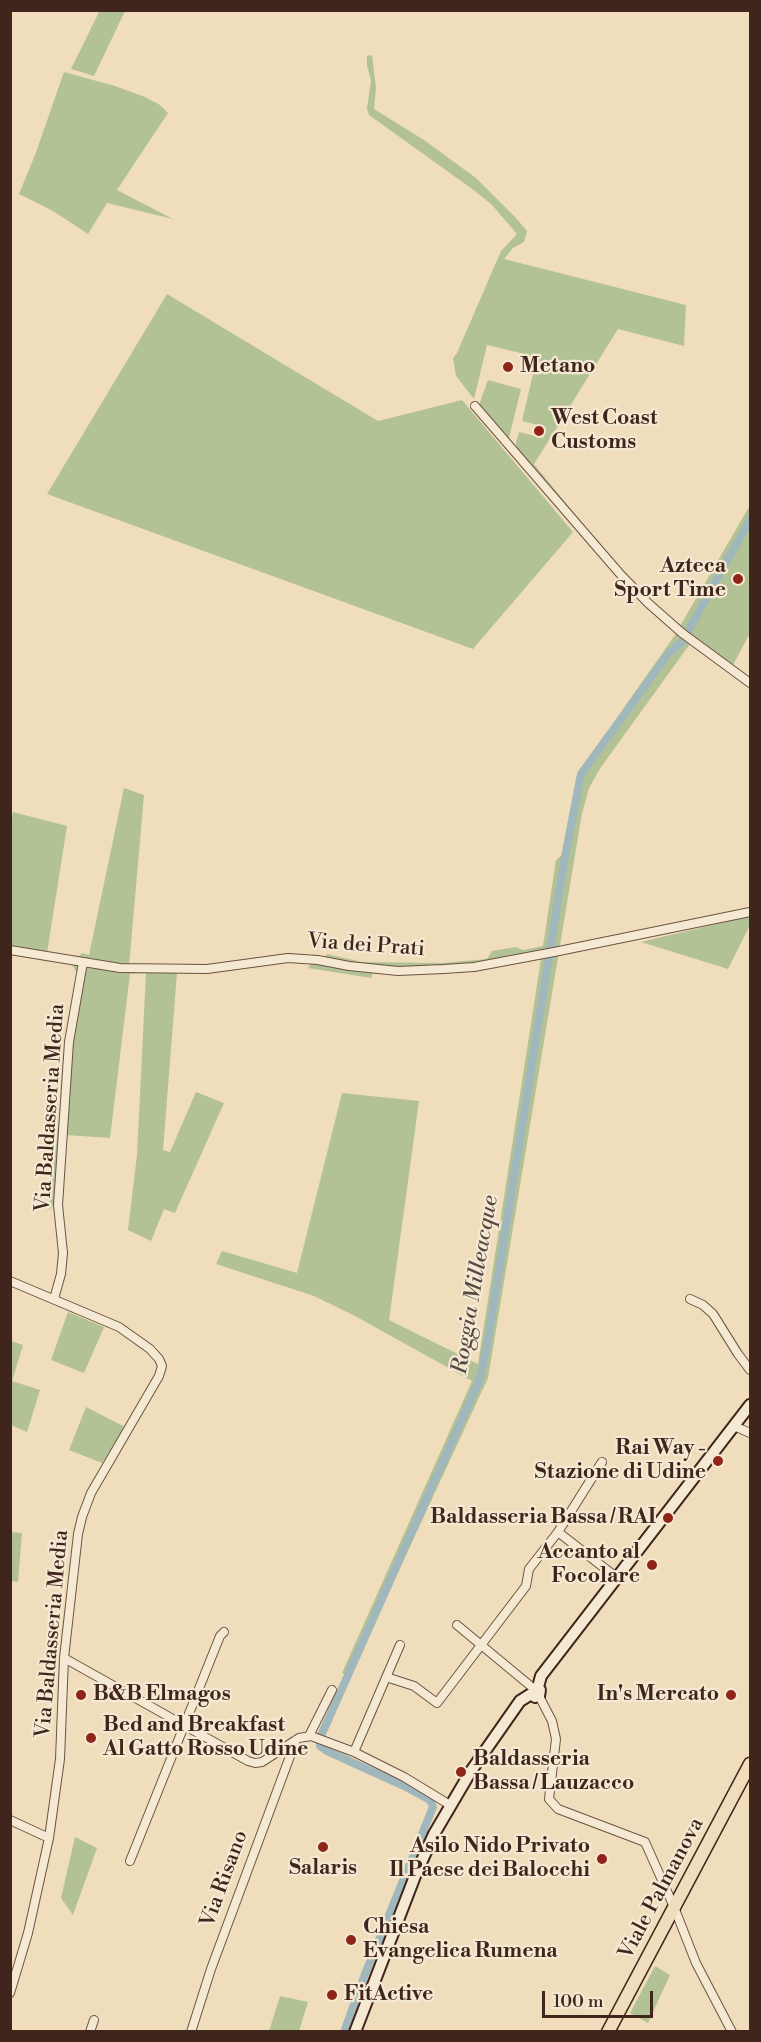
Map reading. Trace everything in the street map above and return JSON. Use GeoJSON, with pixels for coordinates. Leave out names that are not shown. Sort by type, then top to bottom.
{"type":"FeatureCollection","features":[{"type":"Feature","properties":{"kind":"main road","name":"Viale Palmanova"},"geometry":{"type":"LineString","coordinates":[[608,2031],[750,1764]]}},
{"type":"Feature","properties":{"kind":"street"},"geometry":{"type":"LineString","coordinates":[[475,406],[621,575],[664,618],[750,683]]}},
{"type":"Feature","properties":{"kind":"street","name":"Via dei Prati"},"geometry":{"type":"LineString","coordinates":[[10,950],[120,968],[207,969],[288,958],[398,970],[474,967],[750,912]]}},
{"type":"Feature","properties":{"kind":"street","name":"Via Baldasseria Media"},"geometry":{"type":"LineString","coordinates":[[10,1993],[28,1934],[49,1838],[60,1758],[64,1658],[78,1534],[82,1517],[92,1493],[162,1365],[150,1348],[119,1327],[54,1299],[61,1274],[63,1253],[58,1205],[69,1042],[83,962]]}},
{"type":"Feature","properties":{"kind":"street"},"geometry":{"type":"LineString","coordinates":[[10,1281],[54,1299]]}},
{"type":"Feature","properties":{"kind":"street"},"geometry":{"type":"LineString","coordinates":[[690,1299],[703,1305],[713,1314],[750,1370]]}},
{"type":"Feature","properties":{"kind":"street"},"geometry":{"type":"LineString","coordinates":[[355,2031],[415,1876],[450,1805],[471,1771],[510,1712],[523,1698],[535,1691],[541,1676],[750,1405]]}},
{"type":"Feature","properties":{"kind":"street"},"geometry":{"type":"LineString","coordinates":[[734,1426],[750,1433]]}},
{"type":"Feature","properties":{"kind":"street"},"geometry":{"type":"LineString","coordinates":[[386,1677],[414,1686],[437,1703],[526,1586],[529,1569],[558,1532],[602,1462]]}},
{"type":"Feature","properties":{"kind":"street"},"geometry":{"type":"LineString","coordinates":[[558,1532],[616,1577]]}},
{"type":"Feature","properties":{"kind":"street"},"geometry":{"type":"LineString","coordinates":[[457,1625],[535,1691],[549,1713],[555,1731],[549,1796],[551,1803],[558,1809],[645,1842],[696,1963],[732,2031]]}},
{"type":"Feature","properties":{"kind":"street"},"geometry":{"type":"LineString","coordinates":[[130,1861],[220,1636],[224,1632]]}},
{"type":"Feature","properties":{"kind":"street"},"geometry":{"type":"LineString","coordinates":[[354,1752],[400,1645]]}},
{"type":"Feature","properties":{"kind":"street"},"geometry":{"type":"LineString","coordinates":[[64,1658],[252,1762],[262,1762],[296,1740],[312,1737],[354,1752],[404,1777],[450,1805]]}},
{"type":"Feature","properties":{"kind":"street"},"geometry":{"type":"LineString","coordinates":[[312,1737],[332,1690]]}},
{"type":"Feature","properties":{"kind":"street","name":"Via Risano"},"geometry":{"type":"LineString","coordinates":[[191,2031],[211,1969],[296,1740]]}},
{"type":"Feature","properties":{"kind":"street"},"geometry":{"type":"LineString","coordinates":[[10,1820],[49,1838]]}},
{"type":"Feature","properties":{"kind":"street"},"geometry":{"type":"LineString","coordinates":[[90,2031],[94,2020]]}},
{"type":"Feature","properties":{"kind":"green space"},"geometry":{"type":"Polygon","coordinates":[[[100,10],[125,11],[94,76],[71,69],[100,10]]]}},
{"type":"Feature","properties":{"kind":"green space"},"geometry":{"type":"Polygon","coordinates":[[[372,55],[376,88],[374,109],[424,140],[476,178],[527,231],[524,242],[513,248],[504,259],[686,305],[684,346],[618,329],[534,464],[609,556],[517,450],[516,442],[519,432],[543,438],[546,427],[522,421],[537,357],[487,345],[474,399],[456,376],[453,358],[501,251],[517,234],[492,205],[475,191],[369,115],[367,108],[371,81],[367,56],[372,55]]]}},
{"type":"Feature","properties":{"kind":"green space"},"geometry":{"type":"Polygon","coordinates":[[[64,72],[145,97],[160,105],[168,113],[117,190],[173,219],[107,203],[88,234],[53,211],[19,194],[64,72]]]}},
{"type":"Feature","properties":{"kind":"green space"},"geometry":{"type":"Polygon","coordinates":[[[167,294],[378,421],[462,400],[573,532],[473,649],[47,494],[167,294]]]}},
{"type":"Feature","properties":{"kind":"green space"},"geometry":{"type":"Polygon","coordinates":[[[488,380],[521,389],[509,438],[479,405],[488,380]]]}},
{"type":"Feature","properties":{"kind":"green space"},"geometry":{"type":"Polygon","coordinates":[[[750,505],[750,633],[733,665],[695,637],[601,767],[589,788],[582,813],[488,1378],[350,1676],[342,1673],[472,1381],[355,1316],[314,1296],[216,1264],[222,1251],[297,1273],[342,1093],[419,1101],[389,1320],[478,1364],[541,959],[467,971],[373,973],[371,978],[308,968],[311,963],[287,961],[190,974],[177,973],[163,1150],[170,1152],[196,1092],[224,1103],[175,1213],[164,1209],[151,1241],[128,1230],[137,1155],[146,973],[130,974],[110,1138],[66,1135],[59,1199],[49,1210],[69,1023],[78,974],[72,965],[11,955],[10,828],[13,812],[67,826],[47,953],[77,958],[82,953],[89,955],[124,788],[144,795],[129,966],[212,966],[324,958],[327,954],[362,962],[442,963],[487,959],[492,951],[516,947],[523,950],[543,946],[556,860],[562,855],[577,779],[582,781],[589,766],[629,714],[623,709],[675,635],[750,505]]]}},
{"type":"Feature","properties":{"kind":"green space"},"geometry":{"type":"Polygon","coordinates":[[[750,916],[750,925],[728,969],[641,942],[750,916]]]}},
{"type":"Feature","properties":{"kind":"green space"},"geometry":{"type":"Polygon","coordinates":[[[68,1312],[104,1327],[84,1373],[51,1360],[68,1312]]]}},
{"type":"Feature","properties":{"kind":"green space"},"geometry":{"type":"Polygon","coordinates":[[[11,1341],[23,1345],[12,1381],[40,1390],[27,1432],[11,1425],[11,1341]]]}},
{"type":"Feature","properties":{"kind":"green space"},"geometry":{"type":"Polygon","coordinates":[[[86,1407],[125,1427],[102,1463],[69,1450],[86,1407]]]}},
{"type":"Feature","properties":{"kind":"green space"},"geometry":{"type":"Polygon","coordinates":[[[11,1532],[22,1533],[18,1582],[11,1581],[11,1532]]]}},
{"type":"Feature","properties":{"kind":"green space"},"geometry":{"type":"Polygon","coordinates":[[[75,1837],[97,1848],[73,1915],[61,1898],[75,1837]]]}},
{"type":"Feature","properties":{"kind":"green space"},"geometry":{"type":"Polygon","coordinates":[[[655,1966],[670,1975],[648,2023],[630,2013],[655,1966]]]}},
{"type":"Feature","properties":{"kind":"green space"},"geometry":{"type":"Polygon","coordinates":[[[280,1996],[308,2002],[299,2031],[269,2031],[280,1996]]]}},
{"type":"Feature","properties":{"kind":"waterway","name":"Roggia Milleacque"},"geometry":{"type":"LineString","coordinates":[[344,2032],[365,1974],[433,1807],[430,1800],[404,1786],[327,1751],[320,1746],[320,1738],[479,1381],[487,1346],[564,862],[581,774],[668,654],[682,642],[750,520]]}},
{"type":"Feature","properties":{"kind":"place","name":"Metano"},"geometry":{"type":"Point","coordinates":[508,367]}},
{"type":"Feature","properties":{"kind":"place","name":"West Coast Customs"},"geometry":{"type":"Point","coordinates":[539,431]}},
{"type":"Feature","properties":{"kind":"place","name":"Azteca Sport Time"},"geometry":{"type":"Point","coordinates":[738,579]}},
{"type":"Feature","properties":{"kind":"place","name":"Rai Way - Stazione di Udine"},"geometry":{"type":"Point","coordinates":[718,1461]}},
{"type":"Feature","properties":{"kind":"place","name":"Baldasseria Bassa / RAI"},"geometry":{"type":"Point","coordinates":[668,1518]}},
{"type":"Feature","properties":{"kind":"place","name":"Accanto al Focolare"},"geometry":{"type":"Point","coordinates":[652,1565]}},
{"type":"Feature","properties":{"kind":"place","name":"B&B Elmagos"},"geometry":{"type":"Point","coordinates":[81,1695]}},
{"type":"Feature","properties":{"kind":"place","name":"In's Mercato"},"geometry":{"type":"Point","coordinates":[731,1695]}},
{"type":"Feature","properties":{"kind":"place","name":"Bed and Breakfast Al Gatto Rosso Udine"},"geometry":{"type":"Point","coordinates":[91,1738]}},
{"type":"Feature","properties":{"kind":"place","name":"Baldasseria Bassa / Lauzacco"},"geometry":{"type":"Point","coordinates":[461,1772]}},
{"type":"Feature","properties":{"kind":"place","name":"Salaris"},"geometry":{"type":"Point","coordinates":[323,1847]}},
{"type":"Feature","properties":{"kind":"place","name":"Asilo Nido Privato Il Paese dei Balocchi"},"geometry":{"type":"Point","coordinates":[602,1859]}},
{"type":"Feature","properties":{"kind":"place","name":"Chiesa Evangelica Rumena"},"geometry":{"type":"Point","coordinates":[351,1940]}},
{"type":"Feature","properties":{"kind":"place","name":"FitActive"},"geometry":{"type":"Point","coordinates":[332,1995]}}]}
